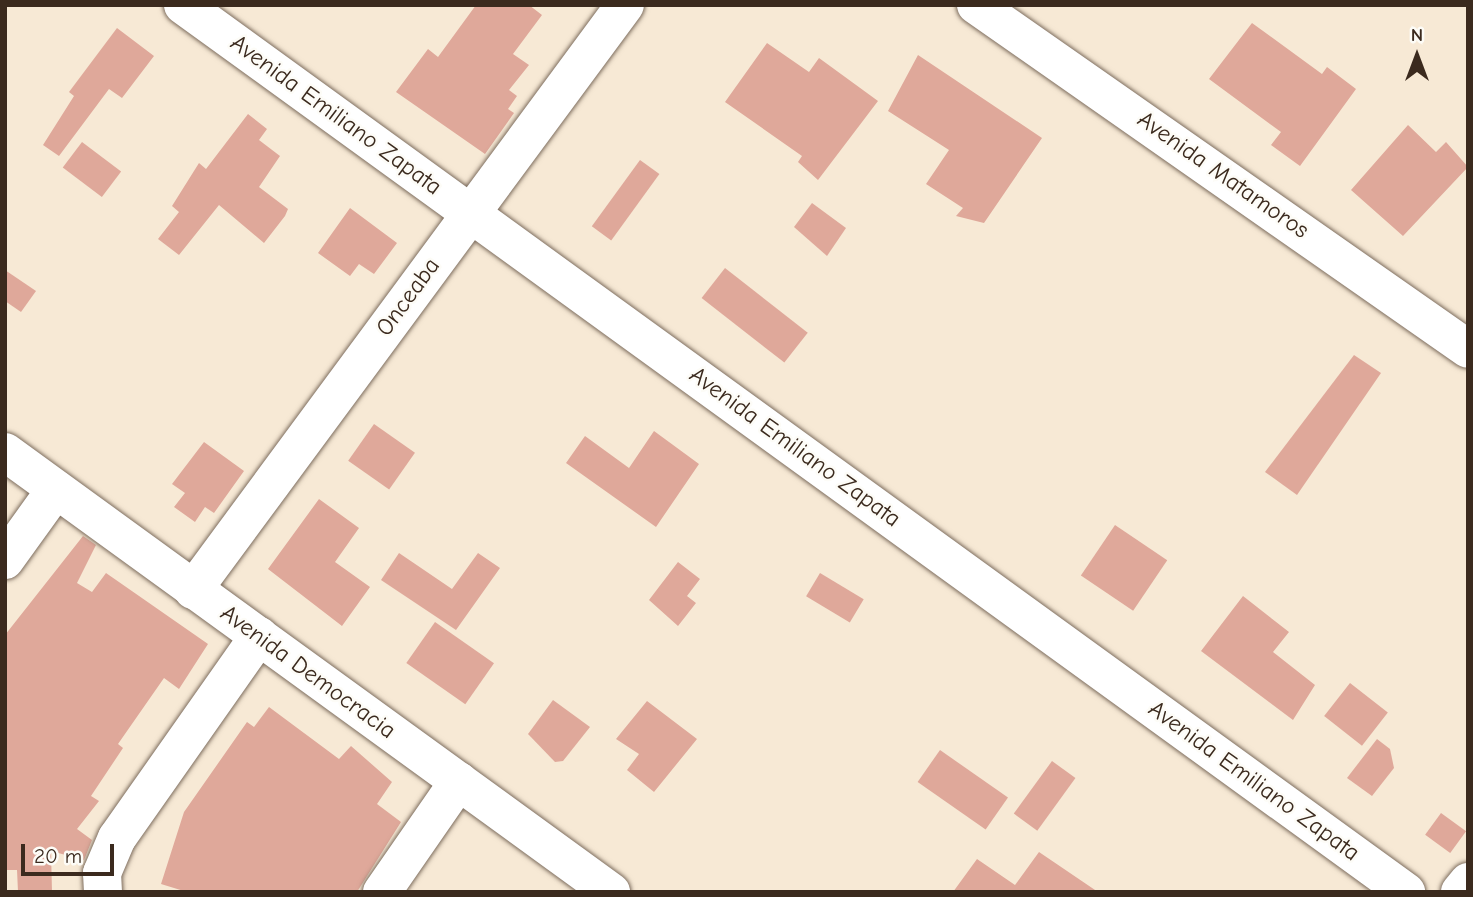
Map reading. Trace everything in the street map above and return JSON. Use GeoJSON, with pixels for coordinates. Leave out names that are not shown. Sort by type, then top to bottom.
{"type":"FeatureCollection","features":[{"type":"Feature","properties":{"kind":"street","name":"Avenida Emiliano Zapata"},"geometry":{"type":"LineString","coordinates":[[183,5],[1406,892]]}},
{"type":"Feature","properties":{"kind":"street","name":"Onceaba"},"geometry":{"type":"LineString","coordinates":[[193,590],[625,5]]}},
{"type":"Feature","properties":{"kind":"street","name":"Avenida Matamoros"},"geometry":{"type":"LineString","coordinates":[[976,5],[1468,349]]}},
{"type":"Feature","properties":{"kind":"street","name":"Avenida Democracia"},"geometry":{"type":"LineString","coordinates":[[5,452],[611,892]]}},
{"type":"Feature","properties":{"kind":"street"},"geometry":{"type":"LineString","coordinates":[[5,559],[56,489]]}},
{"type":"Feature","properties":{"kind":"street"},"geometry":{"type":"LineString","coordinates":[[103,892],[102,873],[117,838],[259,636]]}},
{"type":"Feature","properties":{"kind":"street"},"geometry":{"type":"LineString","coordinates":[[382,892],[459,781]]}},
{"type":"Feature","properties":{"kind":"street"},"geometry":{"type":"LineString","coordinates":[[1460,892],[1468,881]]}},
{"type":"Feature","properties":{"kind":"building"},"geometry":{"type":"Polygon","coordinates":[[[476,5],[529,5],[542,15],[513,54],[529,65],[509,90],[517,96],[508,109],[514,113],[485,154],[396,92],[428,49],[438,57],[476,5]]]}},
{"type":"Feature","properties":{"kind":"building"},"geometry":{"type":"Polygon","coordinates":[[[1252,23],[1322,74],[1327,67],[1356,89],[1300,166],[1271,145],[1281,132],[1209,79],[1252,23]]]}},
{"type":"Feature","properties":{"kind":"building"},"geometry":{"type":"Polygon","coordinates":[[[117,28],[154,56],[122,98],[109,89],[59,156],[43,145],[74,96],[69,92],[117,28]]]}},
{"type":"Feature","properties":{"kind":"building"},"geometry":{"type":"Polygon","coordinates":[[[767,43],[809,72],[819,58],[878,101],[818,180],[798,162],[802,156],[725,102],[767,43]]]}},
{"type":"Feature","properties":{"kind":"building"},"geometry":{"type":"Polygon","coordinates":[[[918,55],[1042,138],[984,223],[956,216],[963,208],[926,184],[949,150],[888,111],[918,55]]]}},
{"type":"Feature","properties":{"kind":"building"},"geometry":{"type":"Polygon","coordinates":[[[248,114],[267,129],[259,140],[280,156],[259,187],[288,209],[285,216],[264,243],[219,205],[179,255],[158,239],[179,212],[172,206],[199,163],[206,169],[248,114]]]}},
{"type":"Feature","properties":{"kind":"building"},"geometry":{"type":"Polygon","coordinates":[[[1408,125],[1436,152],[1446,142],[1468,167],[1403,236],[1351,190],[1408,125]]]}},
{"type":"Feature","properties":{"kind":"building"},"geometry":{"type":"Polygon","coordinates":[[[82,142],[121,171],[102,197],[63,168],[82,142]]]}},
{"type":"Feature","properties":{"kind":"building"},"geometry":{"type":"Polygon","coordinates":[[[640,160],[659,174],[611,240],[592,226],[640,160]]]}},
{"type":"Feature","properties":{"kind":"building"},"geometry":{"type":"Polygon","coordinates":[[[812,203],[846,228],[827,256],[794,227],[812,203]]]}},
{"type":"Feature","properties":{"kind":"building"},"geometry":{"type":"Polygon","coordinates":[[[350,208],[397,243],[374,274],[359,264],[350,276],[318,253],[350,208]]]}},
{"type":"Feature","properties":{"kind":"building"},"geometry":{"type":"Polygon","coordinates":[[[725,268],[808,333],[784,363],[702,298],[725,268]]]}},
{"type":"Feature","properties":{"kind":"building"},"geometry":{"type":"Polygon","coordinates":[[[5,270],[36,291],[21,312],[5,301],[5,270]]]}},
{"type":"Feature","properties":{"kind":"building"},"geometry":{"type":"Polygon","coordinates":[[[1354,355],[1381,373],[1297,495],[1265,472],[1354,355]]]}},
{"type":"Feature","properties":{"kind":"building"},"geometry":{"type":"Polygon","coordinates":[[[374,424],[415,453],[389,490],[348,461],[374,424]]]}},
{"type":"Feature","properties":{"kind":"building"},"geometry":{"type":"Polygon","coordinates":[[[654,431],[699,464],[656,527],[566,463],[585,436],[629,468],[654,431]]]}},
{"type":"Feature","properties":{"kind":"building"},"geometry":{"type":"Polygon","coordinates":[[[204,442],[244,471],[214,513],[205,507],[195,522],[174,507],[185,493],[172,484],[204,442]]]}},
{"type":"Feature","properties":{"kind":"building"},"geometry":{"type":"Polygon","coordinates":[[[319,499],[359,528],[335,562],[370,587],[342,626],[268,569],[319,499]]]}},
{"type":"Feature","properties":{"kind":"building"},"geometry":{"type":"Polygon","coordinates":[[[1115,525],[1167,560],[1133,611],[1081,576],[1115,525]]]}},
{"type":"Feature","properties":{"kind":"building"},"geometry":{"type":"Polygon","coordinates":[[[83,536],[96,545],[77,583],[92,592],[106,573],[208,644],[179,689],[164,678],[118,744],[123,748],[91,796],[99,801],[77,829],[92,840],[84,860],[51,851],[52,892],[18,892],[17,870],[5,870],[5,635],[83,536]]]}},
{"type":"Feature","properties":{"kind":"building"},"geometry":{"type":"Polygon","coordinates":[[[399,553],[452,589],[478,553],[500,568],[456,630],[381,580],[399,553]]]}},
{"type":"Feature","properties":{"kind":"building"},"geometry":{"type":"Polygon","coordinates":[[[678,562],[700,579],[687,596],[696,603],[678,626],[649,600],[678,562]]]}},
{"type":"Feature","properties":{"kind":"building"},"geometry":{"type":"Polygon","coordinates":[[[820,573],[864,599],[850,622],[806,596],[820,573]]]}},
{"type":"Feature","properties":{"kind":"building"},"geometry":{"type":"Polygon","coordinates":[[[1243,596],[1289,632],[1273,652],[1315,685],[1293,720],[1201,651],[1243,596]]]}},
{"type":"Feature","properties":{"kind":"building"},"geometry":{"type":"Polygon","coordinates":[[[435,622],[494,663],[465,704],[406,663],[435,622]]]}},
{"type":"Feature","properties":{"kind":"building"},"geometry":{"type":"Polygon","coordinates":[[[1350,683],[1388,713],[1362,746],[1324,716],[1350,683]]]}},
{"type":"Feature","properties":{"kind":"building"},"geometry":{"type":"Polygon","coordinates":[[[553,700],[590,727],[563,761],[555,762],[528,734],[553,700]]]}},
{"type":"Feature","properties":{"kind":"building"},"geometry":{"type":"Polygon","coordinates":[[[647,701],[697,739],[654,792],[627,770],[639,754],[616,739],[647,701]]]}},
{"type":"Feature","properties":{"kind":"building"},"geometry":{"type":"Polygon","coordinates":[[[269,707],[339,759],[351,746],[392,782],[377,804],[401,822],[357,892],[187,892],[161,884],[184,812],[247,722],[254,727],[269,707]]]}},
{"type":"Feature","properties":{"kind":"building"},"geometry":{"type":"Polygon","coordinates":[[[1377,739],[1390,749],[1394,768],[1372,796],[1347,778],[1377,739]]]}},
{"type":"Feature","properties":{"kind":"building"},"geometry":{"type":"Polygon","coordinates":[[[940,750],[1008,798],[986,830],[918,782],[940,750]]]}},
{"type":"Feature","properties":{"kind":"building"},"geometry":{"type":"Polygon","coordinates":[[[1052,761],[1075,778],[1037,831],[1014,814],[1052,761]]]}},
{"type":"Feature","properties":{"kind":"building"},"geometry":{"type":"Polygon","coordinates":[[[1441,813],[1466,831],[1450,853],[1425,835],[1441,813]]]}},
{"type":"Feature","properties":{"kind":"building"},"geometry":{"type":"Polygon","coordinates":[[[1039,852],[1098,892],[953,892],[977,859],[1015,885],[1039,852]]]}}]}
